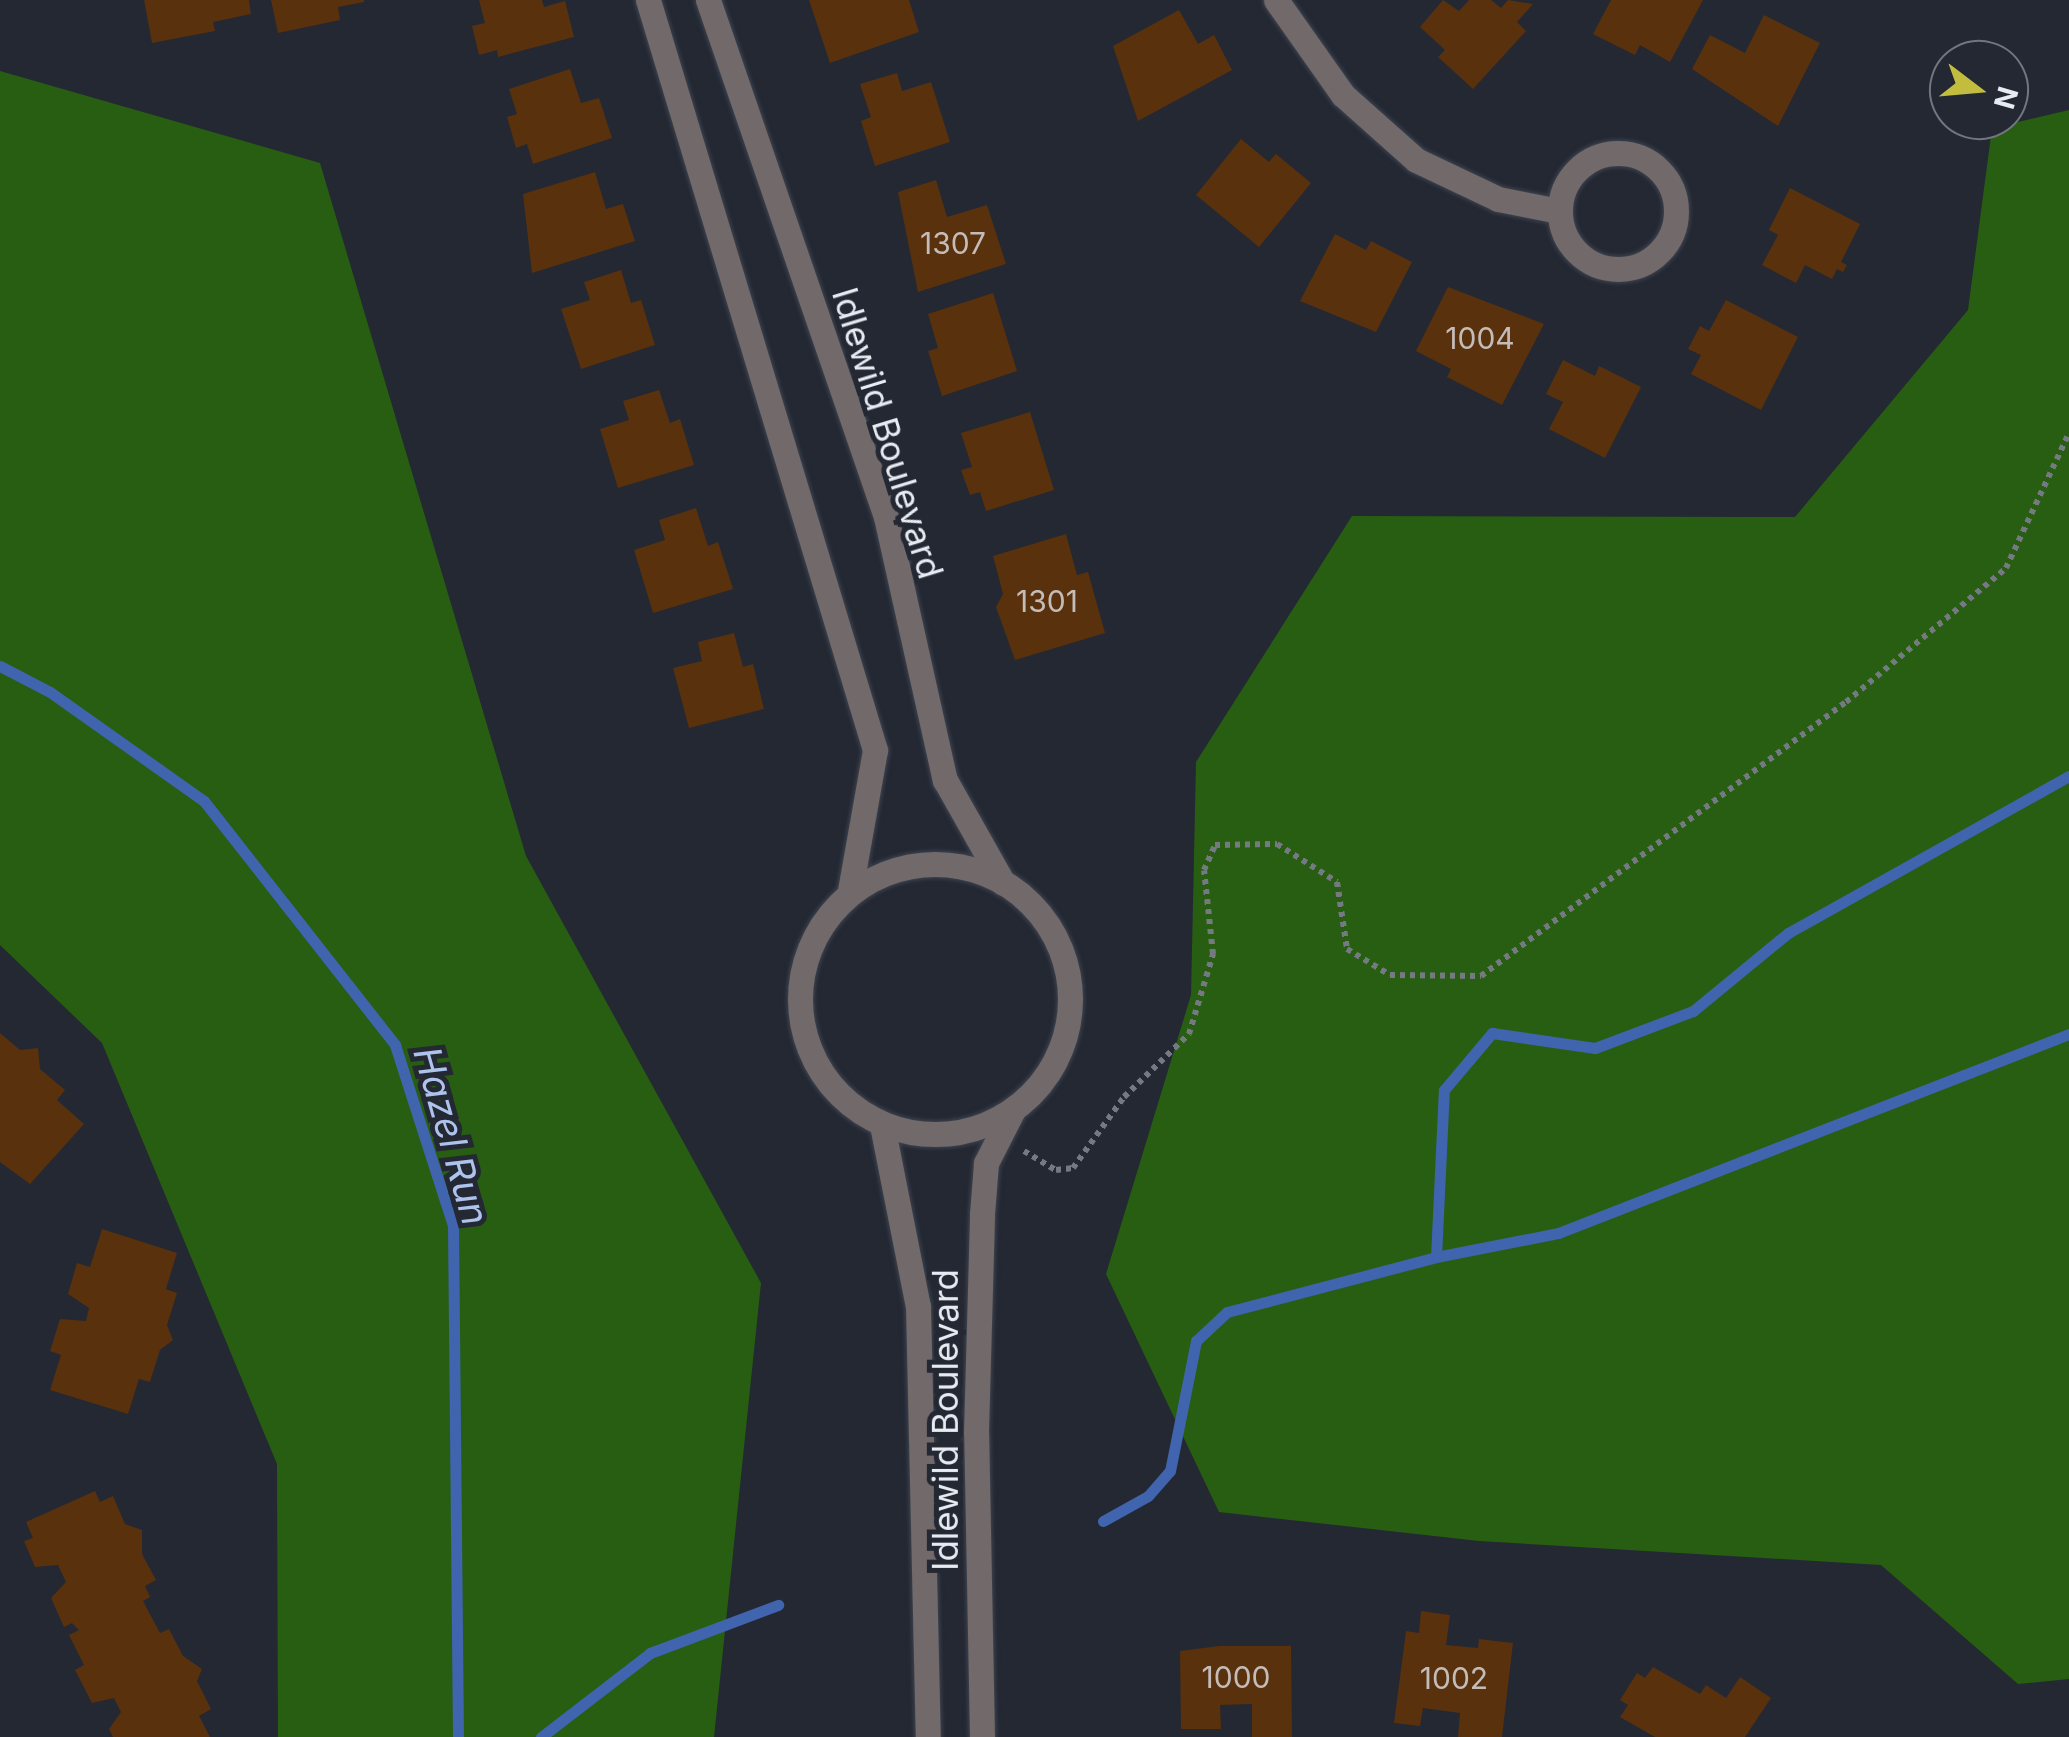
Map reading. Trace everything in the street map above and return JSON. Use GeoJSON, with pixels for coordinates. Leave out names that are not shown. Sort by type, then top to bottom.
{"type":"FeatureCollection","features":[{"type":"Feature","properties":{"kind":"street"},"geometry":{"type":"LineString","coordinates":[[648,0],[875,750],[850,891],[806,954],[799,995],[804,1036],[820,1073],[847,1104],[882,1125],[941,1134],[972,1130],[1013,1110],[1046,1078],[1066,1036],[1071,990],[1060,945],[1035,906],[1003,883],[963,865],[924,862],[888,870],[850,891]]}},
{"type":"Feature","properties":{"kind":"street","name":"Idlewild Boulevard"},"geometry":{"type":"LineString","coordinates":[[708,0],[886,517],[945,780],[1003,883]]}},
{"type":"Feature","properties":{"kind":"street"},"geometry":{"type":"LineString","coordinates":[[1276,0],[1342,95],[1416,160],[1498,199],[1559,212]]}},
{"type":"Feature","properties":{"kind":"street"},"geometry":{"type":"LineString","coordinates":[[1603,154],[1641,157],[1670,183],[1676,201],[1670,239],[1642,265],[1624,270],[1586,261],[1572,248],[1559,212],[1572,175],[1603,154]]}},
{"type":"Feature","properties":{"kind":"street","name":"Idlewild Boulevard"},"geometry":{"type":"LineString","coordinates":[[982,1737],[976,1432],[982,1214],[986,1163],[1013,1110]]}},
{"type":"Feature","properties":{"kind":"street","name":"Idlewild Boulevard"},"geometry":{"type":"LineString","coordinates":[[882,1125],[918,1306],[928,1737]]}},
{"type":"Feature","properties":{"kind":"path"},"geometry":{"type":"LineString","coordinates":[[1023,1150],[1056,1170],[1074,1168],[1124,1096],[1190,1034],[1213,954],[1204,870],[1214,846],[1277,844],[1337,882],[1347,950],[1390,975],[1481,976],[1846,702],[2006,568],[2069,433]]}},
{"type":"Feature","properties":{"kind":"green space"},"geometry":{"type":"Polygon","coordinates":[[[0,71],[320,163],[526,856],[761,1283],[714,1737],[278,1737],[277,1464],[102,1043],[0,945],[0,71]]]}},
{"type":"Feature","properties":{"kind":"green space"},"geometry":{"type":"Polygon","coordinates":[[[2069,110],[2069,1679],[2018,1684],[1881,1565],[1479,1541],[1219,1512],[1106,1274],[1191,995],[1196,762],[1352,516],[1795,517],[1968,310],[1990,140],[2029,140],[2029,119],[2069,110]]]}},
{"type":"Feature","properties":{"kind":"building"},"geometry":{"type":"Polygon","coordinates":[[[144,0],[249,0],[251,14],[213,22],[215,31],[152,43],[144,0]]]}},
{"type":"Feature","properties":{"kind":"building"},"geometry":{"type":"Polygon","coordinates":[[[271,0],[364,2],[338,7],[340,20],[278,33],[271,0]]]}},
{"type":"Feature","properties":{"kind":"building"},"geometry":{"type":"Polygon","coordinates":[[[479,0],[542,0],[544,7],[565,1],[574,37],[498,57],[497,50],[479,55],[472,26],[485,23],[479,0]]]}},
{"type":"Feature","properties":{"kind":"building"},"geometry":{"type":"Polygon","coordinates":[[[809,0],[909,0],[919,32],[830,63],[809,0]]]}},
{"type":"Feature","properties":{"kind":"building"},"geometry":{"type":"Polygon","coordinates":[[[1443,0],[1459,11],[1469,0],[1491,0],[1501,8],[1508,0],[1533,4],[1517,22],[1526,31],[1473,89],[1438,57],[1445,50],[1420,27],[1443,0]]]}},
{"type":"Feature","properties":{"kind":"building"},"geometry":{"type":"Polygon","coordinates":[[[1611,0],[1703,0],[1670,62],[1640,45],[1635,55],[1593,34],[1611,0]]]}},
{"type":"Feature","properties":{"kind":"building"},"geometry":{"type":"Polygon","coordinates":[[[1179,10],[1198,44],[1214,35],[1232,70],[1138,121],[1113,46],[1179,10]]]}},
{"type":"Feature","properties":{"kind":"building"},"geometry":{"type":"Polygon","coordinates":[[[1764,15],[1820,43],[1778,126],[1692,69],[1710,35],[1745,53],[1764,15]]]}},
{"type":"Feature","properties":{"kind":"building"},"geometry":{"type":"Polygon","coordinates":[[[570,69],[581,103],[599,98],[612,138],[533,164],[527,144],[516,148],[507,117],[517,114],[509,89],[570,69]]]}},
{"type":"Feature","properties":{"kind":"building"},"geometry":{"type":"Polygon","coordinates":[[[897,73],[902,91],[931,82],[950,142],[875,166],[861,121],[871,117],[860,84],[897,73]]]}},
{"type":"Feature","properties":{"kind":"building"},"geometry":{"type":"Polygon","coordinates":[[[1241,139],[1269,162],[1276,154],[1311,183],[1259,247],[1196,195],[1241,139]]]}},
{"type":"Feature","properties":{"kind":"building"},"geometry":{"type":"Polygon","coordinates":[[[595,172],[606,209],[623,204],[635,241],[532,273],[523,194],[595,172]]]}},
{"type":"Feature","properties":{"kind":"building"},"geometry":{"type":"Polygon","coordinates":[[[936,180],[947,217],[987,205],[1006,264],[918,292],[898,192],[936,180]]]}},
{"type":"Feature","properties":{"kind":"building"},"geometry":{"type":"Polygon","coordinates":[[[1790,188],[1860,224],[1841,262],[1847,265],[1843,272],[1837,269],[1832,279],[1805,265],[1796,283],[1762,265],[1778,235],[1769,230],[1790,188]]]}},
{"type":"Feature","properties":{"kind":"building"},"geometry":{"type":"Polygon","coordinates":[[[1335,234],[1366,250],[1371,241],[1412,262],[1376,332],[1300,301],[1335,234]]]}},
{"type":"Feature","properties":{"kind":"building"},"geometry":{"type":"Polygon","coordinates":[[[621,270],[631,303],[641,300],[655,345],[581,369],[561,309],[590,300],[584,282],[621,270]]]}},
{"type":"Feature","properties":{"kind":"building"},"geometry":{"type":"Polygon","coordinates":[[[1448,287],[1544,324],[1502,405],[1447,377],[1451,369],[1416,351],[1448,287]]]}},
{"type":"Feature","properties":{"kind":"building"},"geometry":{"type":"Polygon","coordinates":[[[993,293],[1017,371],[942,396],[928,351],[938,348],[928,314],[993,293]]]}},
{"type":"Feature","properties":{"kind":"building"},"geometry":{"type":"Polygon","coordinates":[[[1726,300],[1798,337],[1761,410],[1691,374],[1701,355],[1688,349],[1700,326],[1709,331],[1726,300]]]}},
{"type":"Feature","properties":{"kind":"building"},"geometry":{"type":"Polygon","coordinates":[[[1563,360],[1595,376],[1599,366],[1641,387],[1605,458],[1549,429],[1563,402],[1546,394],[1563,360]]]}},
{"type":"Feature","properties":{"kind":"building"},"geometry":{"type":"Polygon","coordinates":[[[659,390],[670,423],[680,419],[694,465],[618,488],[600,429],[629,420],[623,401],[659,390]]]}},
{"type":"Feature","properties":{"kind":"building"},"geometry":{"type":"Polygon","coordinates":[[[1030,412],[1054,490],[986,511],[980,492],[970,495],[961,470],[972,467],[961,433],[1030,412]]]}},
{"type":"Feature","properties":{"kind":"building"},"geometry":{"type":"Polygon","coordinates":[[[696,508],[708,546],[718,542],[733,589],[653,613],[634,550],[665,540],[659,520],[696,508]]]}},
{"type":"Feature","properties":{"kind":"building"},"geometry":{"type":"Polygon","coordinates":[[[1066,534],[1077,575],[1088,572],[1105,633],[1015,660],[996,607],[1003,594],[993,556],[1066,534]]]}},
{"type":"Feature","properties":{"kind":"building"},"geometry":{"type":"Polygon","coordinates":[[[734,633],[743,667],[753,664],[764,709],[689,728],[673,668],[702,661],[698,642],[734,633]]]}},
{"type":"Feature","properties":{"kind":"building"},"geometry":{"type":"Polygon","coordinates":[[[0,1033],[20,1050],[38,1048],[40,1069],[65,1090],[57,1100],[84,1124],[30,1184],[0,1162],[0,1033]]]}},
{"type":"Feature","properties":{"kind":"building"},"geometry":{"type":"Polygon","coordinates":[[[102,1229],[177,1253],[166,1289],[177,1293],[167,1325],[173,1340],[160,1350],[150,1382],[139,1379],[128,1414],[50,1390],[61,1355],[50,1351],[60,1319],[86,1321],[89,1308],[68,1294],[77,1263],[90,1267],[102,1229]]]}},
{"type":"Feature","properties":{"kind":"building"},"geometry":{"type":"Polygon","coordinates":[[[95,1491],[100,1502],[113,1496],[125,1524],[142,1530],[142,1554],[156,1580],[145,1586],[150,1597],[143,1601],[160,1633],[169,1629],[183,1656],[202,1669],[197,1681],[211,1709],[199,1716],[210,1737],[113,1737],[109,1729],[121,1712],[114,1698],[92,1703],[75,1670],[84,1665],[69,1635],[79,1630],[72,1623],[64,1627],[51,1598],[66,1582],[58,1565],[35,1567],[24,1541],[33,1538],[26,1522],[95,1491]]]}},
{"type":"Feature","properties":{"kind":"building"},"geometry":{"type":"Polygon","coordinates":[[[1421,1611],[1450,1615],[1446,1645],[1478,1648],[1479,1639],[1513,1643],[1502,1737],[1458,1737],[1460,1713],[1423,1708],[1420,1726],[1394,1723],[1406,1631],[1419,1633],[1421,1611]]]}},
{"type":"Feature","properties":{"kind":"building"},"geometry":{"type":"Polygon","coordinates":[[[1219,1646],[1291,1646],[1292,1737],[1252,1737],[1252,1704],[1220,1705],[1221,1729],[1181,1729],[1180,1651],[1219,1646]]]}},
{"type":"Feature","properties":{"kind":"building"},"geometry":{"type":"Polygon","coordinates":[[[1653,1667],[1700,1694],[1706,1685],[1726,1698],[1740,1677],[1771,1698],[1745,1737],[1655,1737],[1620,1717],[1628,1705],[1620,1700],[1637,1673],[1645,1678],[1653,1667]]]}},
{"type":"Feature","properties":{"kind":"waterway","name":"Hazel Run"},"geometry":{"type":"LineString","coordinates":[[0,666],[50,692],[204,801],[395,1045],[453,1226],[458,1737]]}},
{"type":"Feature","properties":{"kind":"waterway"},"geometry":{"type":"LineString","coordinates":[[1103,1521],[1148,1496],[1170,1471],[1196,1341],[1227,1312],[1436,1257],[1444,1090],[1492,1033],[1595,1048],[1693,1011],[1788,933],[2069,776]]}},
{"type":"Feature","properties":{"kind":"waterway"},"geometry":{"type":"LineString","coordinates":[[1436,1257],[1558,1233],[2069,1034]]}},
{"type":"Feature","properties":{"kind":"waterway"},"geometry":{"type":"LineString","coordinates":[[541,1737],[650,1653],[778,1605]]}}]}
